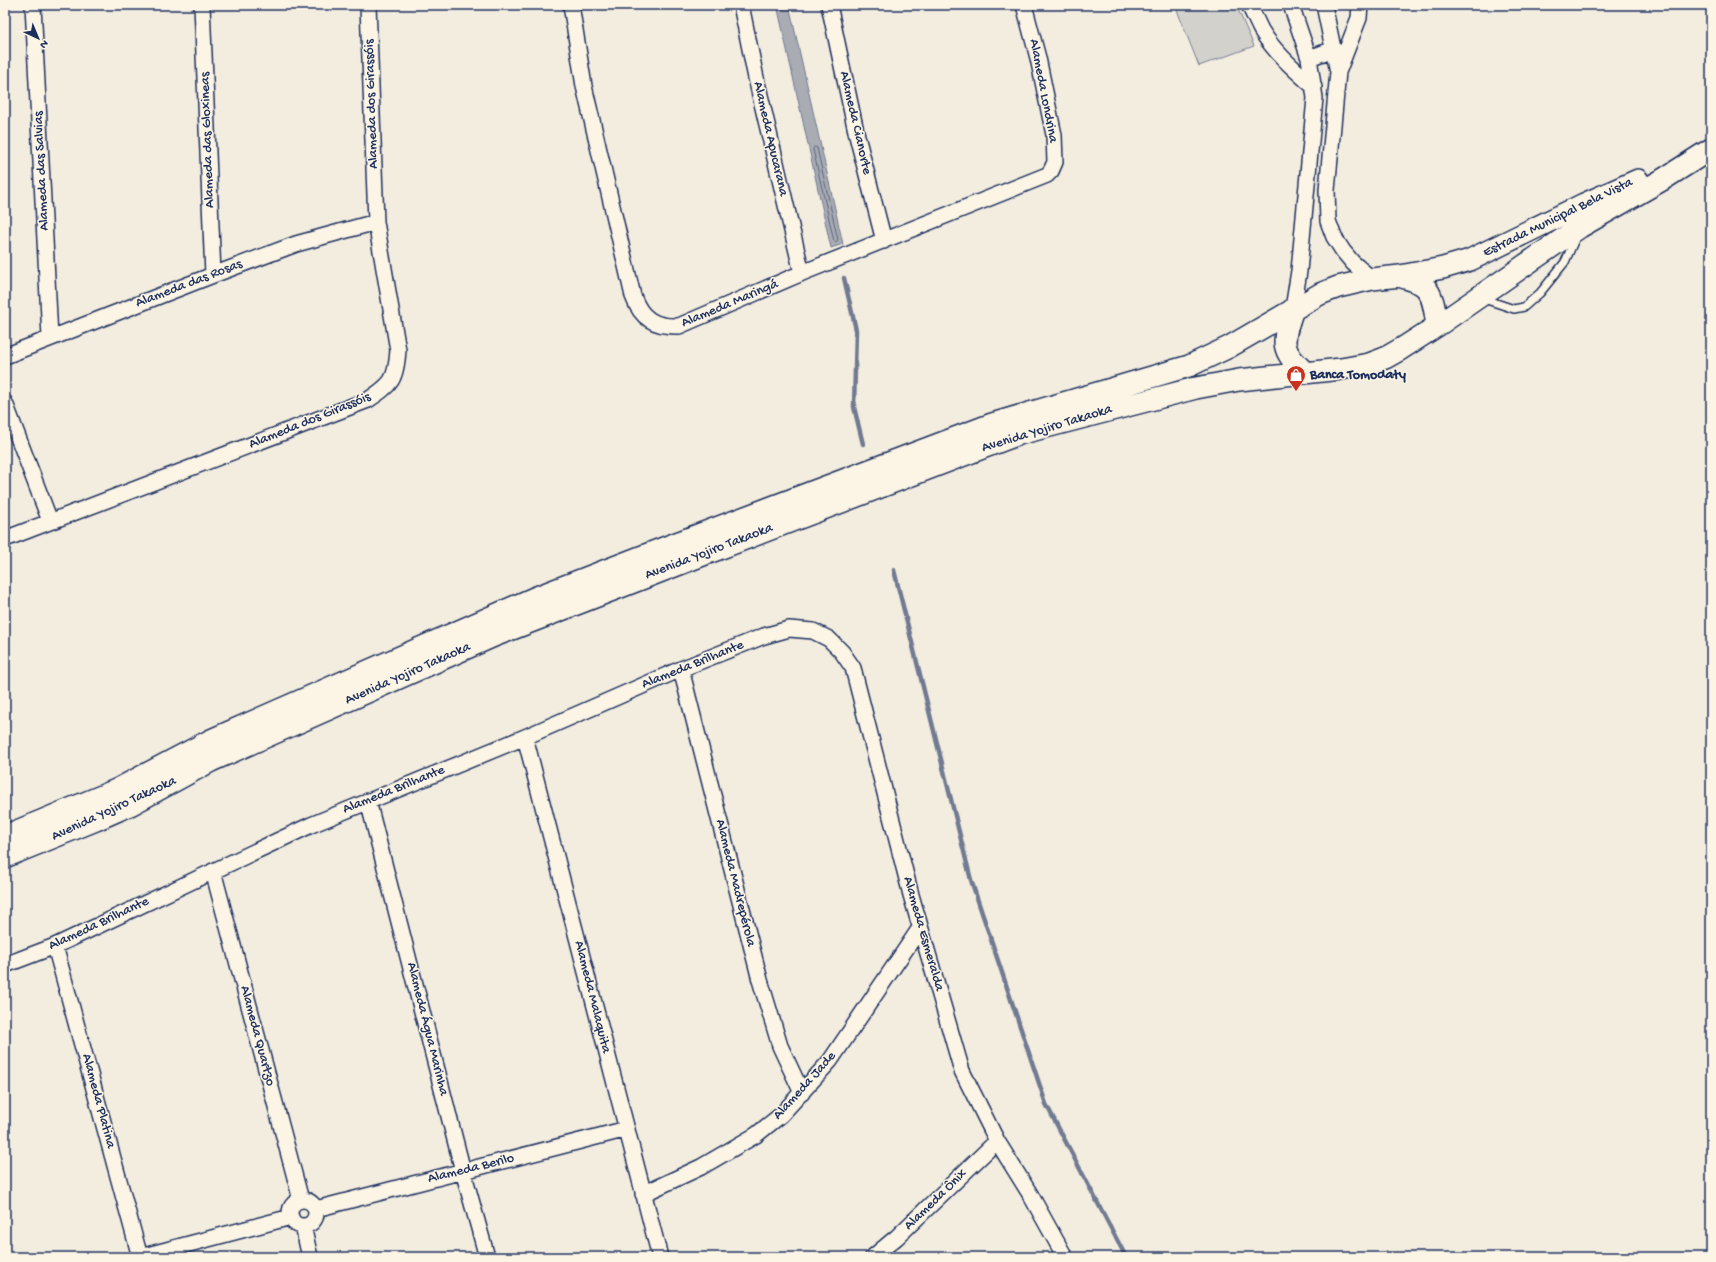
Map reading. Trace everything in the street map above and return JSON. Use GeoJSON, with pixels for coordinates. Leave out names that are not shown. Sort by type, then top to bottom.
{"type":"FeatureCollection","features":[{"type":"Feature","properties":{"kind":"main road","name":"Estrada Municipal Bela Vista"},"geometry":{"type":"LineString","coordinates":[[1437,326],[1478,296],[1580,227],[1662,180],[1711,148]]}},
{"type":"Feature","properties":{"kind":"main road","name":"Estrada Municipal Bela Vista"},"geometry":{"type":"LineString","coordinates":[[1400,276],[1443,268],[1470,260],[1584,204],[1711,148]]}},
{"type":"Feature","properties":{"kind":"main road","name":"Avenida Yojiro Takaoka"},"geometry":{"type":"LineString","coordinates":[[5,836],[116,790],[211,740],[534,598],[992,424],[1189,366],[1229,347],[1293,309],[1338,287],[1372,279],[1400,276]]}},
{"type":"Feature","properties":{"kind":"main road"},"geometry":{"type":"LineString","coordinates":[[1400,276],[1423,285],[1430,294],[1437,326]]}},
{"type":"Feature","properties":{"kind":"main road"},"geometry":{"type":"LineString","coordinates":[[1293,309],[1286,329],[1284,340],[1285,348],[1295,364],[1306,373]]}},
{"type":"Feature","properties":{"kind":"main road","name":"Avenida Yojiro Takaoka"},"geometry":{"type":"LineString","coordinates":[[5,857],[96,820],[130,804],[211,761],[494,636],[1005,440],[1057,423],[1196,388],[1240,380],[1369,364],[1385,358],[1437,326]]}},
{"type":"Feature","properties":{"kind":"street","name":"Alameda das Salvias"},"geometry":{"type":"LineString","coordinates":[[33,5],[50,337]]}},
{"type":"Feature","properties":{"kind":"street","name":"Alameda das Gloxineas"},"geometry":{"type":"LineString","coordinates":[[202,5],[213,275]]}},
{"type":"Feature","properties":{"kind":"street","name":"Alameda dos Girassóis"},"geometry":{"type":"LineString","coordinates":[[5,539],[368,400],[385,389],[394,379],[397,367],[398,350],[376,222],[368,5]]}},
{"type":"Feature","properties":{"kind":"street","name":"Alameda Maringá"},"geometry":{"type":"LineString","coordinates":[[571,5],[587,101],[636,307],[642,314],[660,325],[679,326],[802,273],[1047,175]]}},
{"type":"Feature","properties":{"kind":"street","name":"Alameda Apucarana"},"geometry":{"type":"LineString","coordinates":[[741,5],[756,78],[802,273]]}},
{"type":"Feature","properties":{"kind":"street","name":"Alameda Cianorte"},"geometry":{"type":"LineString","coordinates":[[829,5],[857,136],[884,241]]}},
{"type":"Feature","properties":{"kind":"street","name":"Alameda Londrina"},"geometry":{"type":"LineString","coordinates":[[1024,5],[1038,58],[1054,135],[1055,162],[1051,171],[1047,175]]}},
{"type":"Feature","properties":{"kind":"street"},"geometry":{"type":"LineString","coordinates":[[1249,5],[1262,31],[1280,54],[1291,67],[1314,87]]}},
{"type":"Feature","properties":{"kind":"street"},"geometry":{"type":"LineString","coordinates":[[1291,5],[1309,58],[1315,98],[1299,271],[1293,309]]}},
{"type":"Feature","properties":{"kind":"street"},"geometry":{"type":"LineString","coordinates":[[1324,5],[1338,72],[1327,190],[1328,222],[1334,237],[1343,251],[1372,279]]}},
{"type":"Feature","properties":{"kind":"street"},"geometry":{"type":"LineString","coordinates":[[1338,72],[1359,18],[1360,5]]}},
{"type":"Feature","properties":{"kind":"street"},"geometry":{"type":"LineString","coordinates":[[1309,58],[1334,49]]}},
{"type":"Feature","properties":{"kind":"street","name":"Alameda das Rosas"},"geometry":{"type":"LineString","coordinates":[[5,356],[50,337],[296,244],[376,222]]}},
{"type":"Feature","properties":{"kind":"street"},"geometry":{"type":"LineString","coordinates":[[5,404],[50,521]]}},
{"type":"Feature","properties":{"kind":"street","name":"Alameda Brilhante"},"geometry":{"type":"LineString","coordinates":[[5,965],[56,946],[272,842],[525,737],[681,669],[764,636],[789,630]]}},
{"type":"Feature","properties":{"kind":"street","name":"Alameda Esmeralda"},"geometry":{"type":"LineString","coordinates":[[789,630],[812,631],[829,639],[842,652],[853,668],[920,928],[962,1071],[997,1141],[1030,1194],[1065,1257]]}},
{"type":"Feature","properties":{"kind":"street","name":"Alameda Madrepérola"},"geometry":{"type":"LineString","coordinates":[[681,669],[760,980],[780,1046],[802,1093]]}},
{"type":"Feature","properties":{"kind":"street","name":"Alameda Malaquita"},"geometry":{"type":"LineString","coordinates":[[525,737],[660,1257]]}},
{"type":"Feature","properties":{"kind":"street","name":"Alameda Água Marinha"},"geometry":{"type":"LineString","coordinates":[[368,801],[486,1257]]}},
{"type":"Feature","properties":{"kind":"street","name":"Alameda Quartzo"},"geometry":{"type":"LineString","coordinates":[[213,871],[301,1200]]}},
{"type":"Feature","properties":{"kind":"street","name":"Alameda Jade"},"geometry":{"type":"LineString","coordinates":[[643,1194],[701,1167],[756,1135],[781,1116],[830,1061],[920,928]]}},
{"type":"Feature","properties":{"kind":"street","name":"Alameda Platina"},"geometry":{"type":"LineString","coordinates":[[56,946],[140,1257]]}},
{"type":"Feature","properties":{"kind":"street","name":"Alameda Berilo"},"geometry":{"type":"LineString","coordinates":[[316,1209],[626,1129]]}},
{"type":"Feature","properties":{"kind":"street","name":"Alameda Ônix"},"geometry":{"type":"LineString","coordinates":[[873,1257],[897,1237],[997,1141]]}},
{"type":"Feature","properties":{"kind":"street"},"geometry":{"type":"LineString","coordinates":[[140,1257],[297,1222],[308,1224],[313,1221],[316,1215],[316,1209],[313,1204],[307,1200],[301,1200],[292,1206],[297,1222],[310,1257]]}},
{"type":"Feature","properties":{"kind":"lane"},"geometry":{"type":"LineString","coordinates":[[1478,296],[1514,309],[1524,307],[1540,293],[1565,262],[1580,227]]}},
{"type":"Feature","properties":{"kind":"shaded area"},"geometry":{"type":"Polygon","coordinates":[[[1175,5],[1236,5],[1254,46],[1199,66],[1175,5]]]}},
{"type":"Feature","properties":{"kind":"water"},"geometry":{"type":"Polygon","coordinates":[[[777,5],[789,5],[843,244],[831,248],[777,5]]]}},
{"type":"Feature","properties":{"kind":"waterway"},"geometry":{"type":"LineString","coordinates":[[844,278],[856,330],[854,407],[863,444]]}},
{"type":"Feature","properties":{"kind":"waterway"},"geometry":{"type":"LineString","coordinates":[[894,570],[971,880],[1046,1104],[1126,1257]]}},
{"type":"Feature","properties":{"kind":"place","name":"Banca Tomodaty"},"geometry":{"type":"Point","coordinates":[1296,392]}}]}
